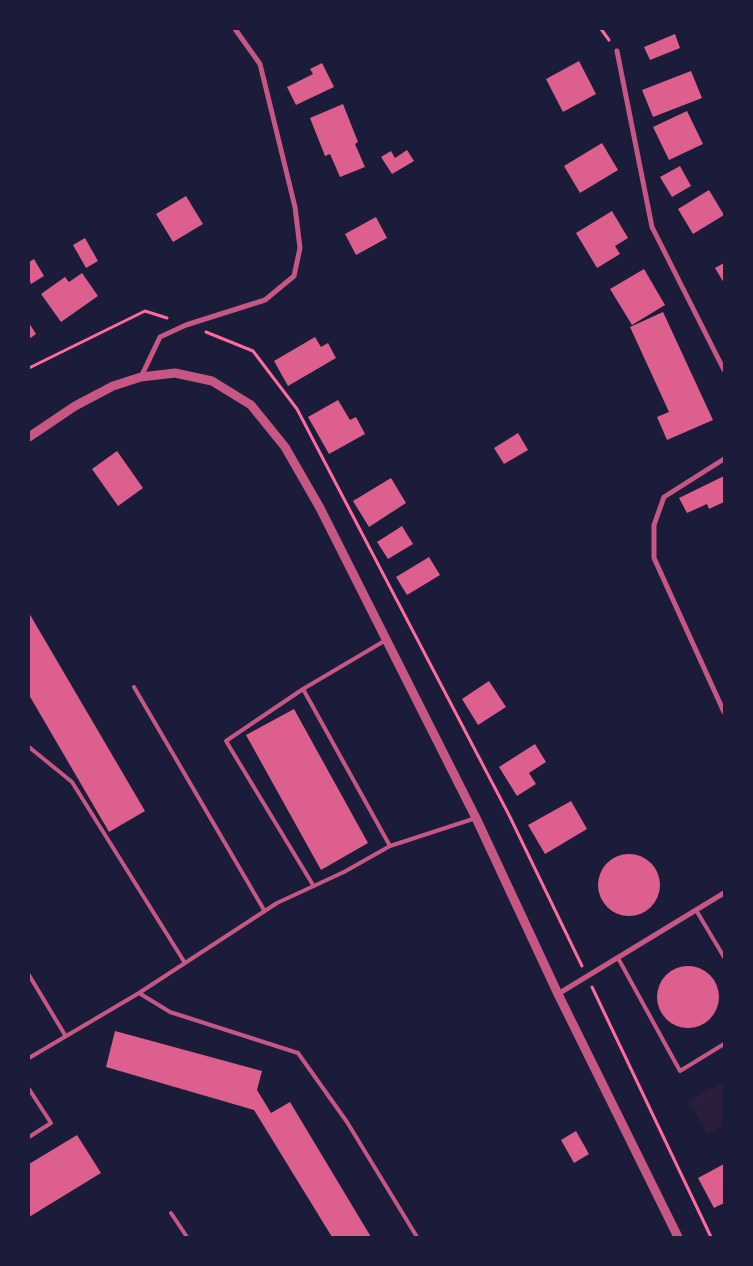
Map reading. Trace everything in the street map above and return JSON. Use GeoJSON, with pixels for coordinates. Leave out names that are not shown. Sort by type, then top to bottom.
{"type":"FeatureCollection","features":[{"type":"Feature","properties":{"kind":"street"},"geometry":{"type":"LineString","coordinates":[[141,377],[160,336],[186,325],[265,300],[294,276],[300,248],[295,207],[260,64],[235,29]]}},
{"type":"Feature","properties":{"kind":"street"},"geometry":{"type":"LineString","coordinates":[[617,51],[652,227],[724,370]]}},
{"type":"Feature","properties":{"kind":"street"},"geometry":{"type":"LineString","coordinates":[[29,437],[75,406],[113,386],[141,377],[175,373],[212,381],[251,405],[285,448],[312,493],[476,818],[558,994],[678,1237]]}},
{"type":"Feature","properties":{"kind":"street"},"geometry":{"type":"LineString","coordinates":[[724,459],[664,497],[654,525],[654,558],[724,712]]}},
{"type":"Feature","properties":{"kind":"street"},"geometry":{"type":"LineString","coordinates":[[558,994],[724,893]]}},
{"type":"Feature","properties":{"kind":"lane"},"geometry":{"type":"LineString","coordinates":[[313,885],[226,741],[304,689],[386,640]]}},
{"type":"Feature","properties":{"kind":"lane"},"geometry":{"type":"LineString","coordinates":[[134,687],[264,910]]}},
{"type":"Feature","properties":{"kind":"lane"},"geometry":{"type":"LineString","coordinates":[[304,689],[390,846]]}},
{"type":"Feature","properties":{"kind":"lane"},"geometry":{"type":"LineString","coordinates":[[29,747],[72,782],[185,963]]}},
{"type":"Feature","properties":{"kind":"lane"},"geometry":{"type":"LineString","coordinates":[[29,1058],[65,1035],[140,993],[264,910],[313,885],[344,872],[390,846],[476,818]]}},
{"type":"Feature","properties":{"kind":"lane"},"geometry":{"type":"LineString","coordinates":[[696,910],[724,957]]}},
{"type":"Feature","properties":{"kind":"lane"},"geometry":{"type":"LineString","coordinates":[[618,958],[680,1070],[724,1044]]}},
{"type":"Feature","properties":{"kind":"lane"},"geometry":{"type":"LineString","coordinates":[[29,975],[65,1035]]}},
{"type":"Feature","properties":{"kind":"lane"},"geometry":{"type":"LineString","coordinates":[[140,993],[170,1012],[298,1053],[347,1122],[417,1237]]}},
{"type":"Feature","properties":{"kind":"lane"},"geometry":{"type":"LineString","coordinates":[[29,1089],[51,1123],[29,1137]]}},
{"type":"Feature","properties":{"kind":"lane"},"geometry":{"type":"LineString","coordinates":[[171,1213],[187,1237]]}},
{"type":"Feature","properties":{"kind":"shaded area"},"geometry":{"type":"Polygon","coordinates":[[[724,1081],[724,1125],[707,1135],[689,1101],[724,1081]]]}},
{"type":"Feature","properties":{"kind":"building"},"geometry":{"type":"Polygon","coordinates":[[[675,34],[680,48],[650,60],[644,47],[675,34]]]}},
{"type":"Feature","properties":{"kind":"building"},"geometry":{"type":"Polygon","coordinates":[[[579,61],[596,94],[563,112],[546,79],[579,61]]]}},
{"type":"Feature","properties":{"kind":"building"},"geometry":{"type":"Polygon","coordinates":[[[322,63],[334,87],[296,105],[287,87],[313,74],[310,69],[322,63]]]}},
{"type":"Feature","properties":{"kind":"building"},"geometry":{"type":"Polygon","coordinates":[[[691,71],[702,98],[653,117],[642,90],[691,71]]]}},
{"type":"Feature","properties":{"kind":"building"},"geometry":{"type":"Polygon","coordinates":[[[343,104],[358,142],[355,144],[365,167],[340,177],[330,154],[325,156],[310,118],[343,104]]]}},
{"type":"Feature","properties":{"kind":"building"},"geometry":{"type":"Polygon","coordinates":[[[687,111],[703,144],[669,160],[653,127],[687,111]]]}},
{"type":"Feature","properties":{"kind":"building"},"geometry":{"type":"Polygon","coordinates":[[[602,143],[618,170],[580,193],[564,166],[602,143]]]}},
{"type":"Feature","properties":{"kind":"building"},"geometry":{"type":"Polygon","coordinates":[[[407,150],[414,161],[392,174],[381,157],[391,151],[395,158],[407,150]]]}},
{"type":"Feature","properties":{"kind":"building"},"geometry":{"type":"Polygon","coordinates":[[[680,166],[691,186],[672,197],[660,177],[680,166]]]}},
{"type":"Feature","properties":{"kind":"building"},"geometry":{"type":"Polygon","coordinates":[[[709,190],[724,215],[693,234],[678,209],[709,190]]]}},
{"type":"Feature","properties":{"kind":"building"},"geometry":{"type":"Polygon","coordinates":[[[186,196],[203,224],[173,242],[156,214],[186,196]]]}},
{"type":"Feature","properties":{"kind":"building"},"geometry":{"type":"Polygon","coordinates":[[[612,211],[628,238],[615,246],[620,254],[597,268],[576,233],[612,211]]]}},
{"type":"Feature","properties":{"kind":"building"},"geometry":{"type":"Polygon","coordinates":[[[376,217],[387,238],[356,255],[345,234],[376,217]]]}},
{"type":"Feature","properties":{"kind":"building"},"geometry":{"type":"Polygon","coordinates":[[[85,238],[98,261],[86,268],[73,245],[85,238]]]}},
{"type":"Feature","properties":{"kind":"building"},"geometry":{"type":"Polygon","coordinates":[[[34,259],[44,276],[31,284],[29,279],[29,262],[34,259]]]}},
{"type":"Feature","properties":{"kind":"building"},"geometry":{"type":"Polygon","coordinates":[[[724,263],[724,283],[715,268],[724,263]]]}},
{"type":"Feature","properties":{"kind":"building"},"geometry":{"type":"Polygon","coordinates":[[[644,269],[665,305],[632,325],[610,289],[644,269]]]}},
{"type":"Feature","properties":{"kind":"building"},"geometry":{"type":"Polygon","coordinates":[[[82,273],[98,296],[61,322],[41,294],[65,277],[69,282],[82,273]]]}},
{"type":"Feature","properties":{"kind":"building"},"geometry":{"type":"Polygon","coordinates":[[[663,312],[713,420],[667,440],[657,417],[669,412],[630,327],[663,312]]]}},
{"type":"Feature","properties":{"kind":"building"},"geometry":{"type":"Polygon","coordinates":[[[29,323],[36,334],[29,339],[29,323]]]}},
{"type":"Feature","properties":{"kind":"building"},"geometry":{"type":"Polygon","coordinates":[[[315,337],[321,347],[328,343],[336,358],[288,386],[274,361],[315,337]]]}},
{"type":"Feature","properties":{"kind":"building"},"geometry":{"type":"Polygon","coordinates":[[[338,400],[350,420],[356,417],[365,434],[329,454],[308,417],[338,400]]]}},
{"type":"Feature","properties":{"kind":"building"},"geometry":{"type":"Polygon","coordinates":[[[518,433],[528,450],[504,464],[494,448],[518,433]]]}},
{"type":"Feature","properties":{"kind":"building"},"geometry":{"type":"Polygon","coordinates":[[[117,451],[143,488],[118,506],[92,469],[117,451]]]}},
{"type":"Feature","properties":{"kind":"building"},"geometry":{"type":"Polygon","coordinates":[[[724,476],[724,502],[709,509],[707,504],[687,513],[679,498],[724,476]]]}},
{"type":"Feature","properties":{"kind":"building"},"geometry":{"type":"Polygon","coordinates":[[[391,478],[406,503],[369,527],[353,501],[391,478]]]}},
{"type":"Feature","properties":{"kind":"building"},"geometry":{"type":"Polygon","coordinates":[[[402,526],[413,544],[388,559],[377,542],[402,526]]]}},
{"type":"Feature","properties":{"kind":"building"},"geometry":{"type":"Polygon","coordinates":[[[429,557],[440,575],[407,595],[396,577],[429,557]]]}},
{"type":"Feature","properties":{"kind":"building"},"geometry":{"type":"Polygon","coordinates":[[[29,613],[145,811],[109,832],[29,695],[29,613]]]}},
{"type":"Feature","properties":{"kind":"building"},"geometry":{"type":"Polygon","coordinates":[[[489,681],[506,707],[478,725],[462,699],[489,681]]]}},
{"type":"Feature","properties":{"kind":"building"},"geometry":{"type":"Polygon","coordinates":[[[294,709],[368,843],[321,870],[246,735],[294,709]]]}},
{"type":"Feature","properties":{"kind":"building"},"geometry":{"type":"Polygon","coordinates":[[[535,744],[546,762],[529,773],[536,784],[517,796],[499,767],[535,744]]]}},
{"type":"Feature","properties":{"kind":"building"},"geometry":{"type":"Polygon","coordinates":[[[571,801],[587,829],[545,854],[528,825],[571,801]]]}},
{"type":"Feature","properties":{"kind":"building"},"geometry":{"type":"Polygon","coordinates":[[[629,854],[646,859],[651,863],[655,868],[660,885],[655,902],[651,907],[646,911],[629,916],[612,911],[607,907],[603,902],[598,885],[603,868],[607,863],[612,859],[629,854]]]}},
{"type":"Feature","properties":{"kind":"building"},"geometry":{"type":"Polygon","coordinates":[[[688,966],[700,969],[710,975],[716,985],[719,997],[716,1009],[710,1019],[700,1025],[688,1028],[676,1025],[666,1019],[660,1009],[657,997],[660,985],[666,975],[676,969],[688,966]]]}},
{"type":"Feature","properties":{"kind":"building"},"geometry":{"type":"Polygon","coordinates":[[[115,1031],[262,1071],[257,1090],[271,1113],[290,1102],[371,1237],[332,1237],[254,1110],[106,1067],[115,1031]]]}},
{"type":"Feature","properties":{"kind":"building"},"geometry":{"type":"Polygon","coordinates":[[[576,1131],[589,1154],[574,1163],[561,1140],[576,1131]]]}},
{"type":"Feature","properties":{"kind":"building"},"geometry":{"type":"Polygon","coordinates":[[[77,1135],[101,1173],[29,1217],[29,1164],[77,1135]]]}},
{"type":"Feature","properties":{"kind":"building"},"geometry":{"type":"Polygon","coordinates":[[[724,1164],[724,1203],[714,1208],[698,1178],[724,1164]]]}}]}
